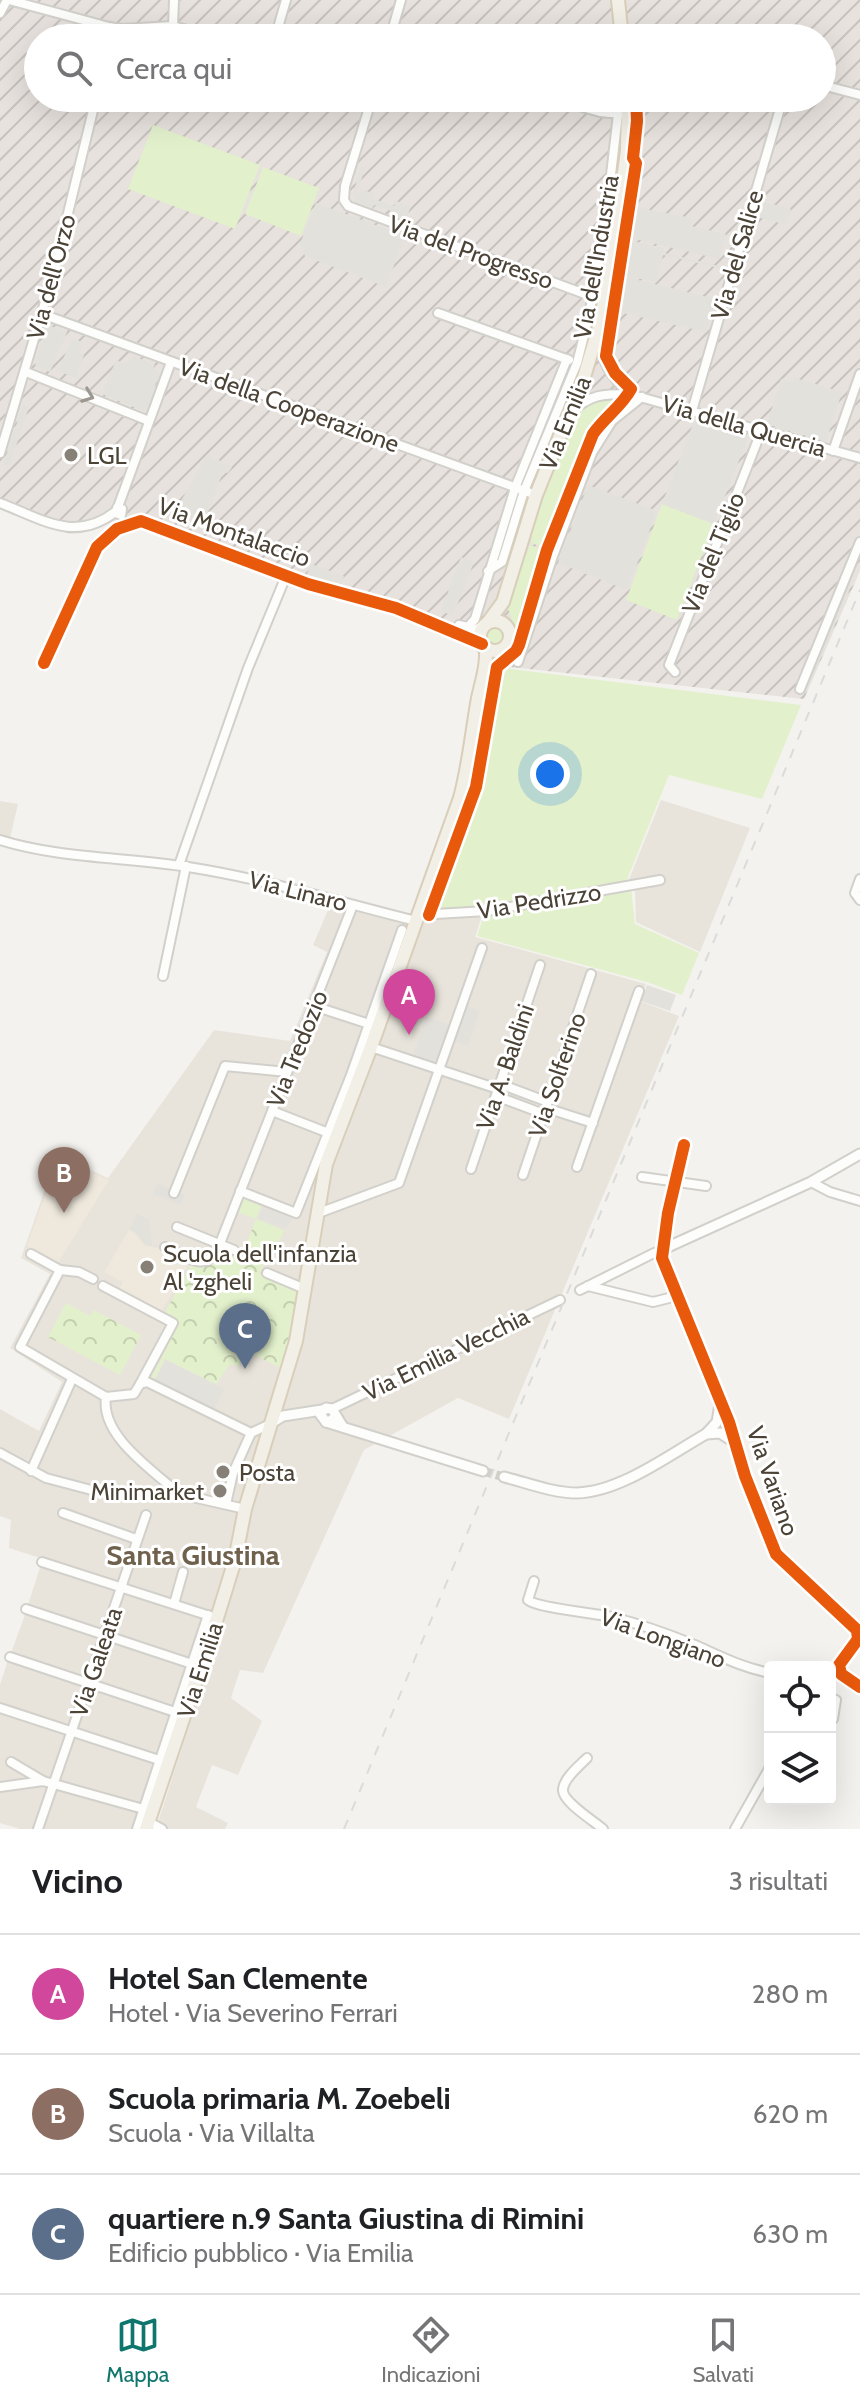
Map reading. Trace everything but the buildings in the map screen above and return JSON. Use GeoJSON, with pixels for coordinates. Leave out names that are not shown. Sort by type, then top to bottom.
{"type":"FeatureCollection","features":[{"type":"Feature","properties":{"kind":"main road"},"geometry":{"type":"LineString","coordinates":[[618,0],[621,24]]}},
{"type":"Feature","properties":{"kind":"main road","name":"Via Emilia"},"geometry":{"type":"LineString","coordinates":[[146,1820],[212,1617],[235,1560],[245,1509],[296,1341],[316,1214],[315,1179],[355,1077],[371,1047],[460,798],[479,694],[487,668],[510,637],[503,602],[525,491],[569,415],[577,363],[599,327],[624,113]]}},
{"type":"Feature","properties":{"kind":"main road","name":"Via Emilia"},"geometry":{"type":"LineString","coordinates":[[487,668],[480,634],[503,602]]}},
{"type":"Feature","properties":{"kind":"main road"},"geometry":{"type":"LineString","coordinates":[[487,623],[500,621],[508,627]]}},
{"type":"Feature","properties":{"kind":"main road"},"geometry":{"type":"LineString","coordinates":[[484,646],[496,651],[501,649]]}},
{"type":"Feature","properties":{"kind":"street"},"geometry":{"type":"LineString","coordinates":[[0,13],[8,0],[92,24]]}},
{"type":"Feature","properties":{"kind":"street"},"geometry":{"type":"LineString","coordinates":[[173,24],[174,0]]}},
{"type":"Feature","properties":{"kind":"street"},"geometry":{"type":"LineString","coordinates":[[279,24],[286,0]]}},
{"type":"Feature","properties":{"kind":"street"},"geometry":{"type":"LineString","coordinates":[[394,24],[401,0]]}},
{"type":"Feature","properties":{"kind":"street"},"geometry":{"type":"LineString","coordinates":[[836,89],[860,95]]}},
{"type":"Feature","properties":{"kind":"street","name":"Via dell'Orzo"},"geometry":{"type":"LineString","coordinates":[[0,453],[42,314],[92,112]]}},
{"type":"Feature","properties":{"kind":"street","name":"Via del Progresso"},"geometry":{"type":"LineString","coordinates":[[368,112],[345,186],[344,200],[348,206],[593,297]]}},
{"type":"Feature","properties":{"kind":"street"},"geometry":{"type":"LineString","coordinates":[[619,112],[624,113]]}},
{"type":"Feature","properties":{"kind":"street","name":"Via del Salice"},"geometry":{"type":"LineString","coordinates":[[692,411],[779,112]]}},
{"type":"Feature","properties":{"kind":"street","name":"Via dell'Industria"},"geometry":{"type":"LineString","coordinates":[[459,625],[465,628],[472,625],[488,571],[525,491],[533,456],[549,416],[577,363],[612,218]]}},
{"type":"Feature","properties":{"kind":"street"},"geometry":{"type":"LineString","coordinates":[[438,313],[577,363]]}},
{"type":"Feature","properties":{"kind":"street","name":"Via della Cooperazione"},"geometry":{"type":"LineString","coordinates":[[42,314],[525,491]]}},
{"type":"Feature","properties":{"kind":"street","name":"Via della Quercia"},"geometry":{"type":"LineString","coordinates":[[599,327],[601,355],[608,372],[629,394]]}},
{"type":"Feature","properties":{"kind":"street"},"geometry":{"type":"LineString","coordinates":[[0,503],[76,529],[93,526],[119,511],[171,362]]}},
{"type":"Feature","properties":{"kind":"street"},"geometry":{"type":"LineString","coordinates":[[26,372],[149,421]]}},
{"type":"Feature","properties":{"kind":"street"},"geometry":{"type":"LineString","coordinates":[[833,451],[860,374]]}},
{"type":"Feature","properties":{"kind":"street","name":"Via della Quercia"},"geometry":{"type":"LineString","coordinates":[[569,415],[586,399],[599,394],[629,394],[860,458]]}},
{"type":"Feature","properties":{"kind":"street"},"geometry":{"type":"LineString","coordinates":[[518,662],[592,453],[612,421],[642,397]]}},
{"type":"Feature","properties":{"kind":"street","name":"Via del Tiglio"},"geometry":{"type":"LineString","coordinates":[[675,672],[669,665],[761,432]]}},
{"type":"Feature","properties":{"kind":"street"},"geometry":{"type":"LineString","coordinates":[[119,511],[141,521]]}},
{"type":"Feature","properties":{"kind":"street","name":"Via Montalaccio"},"geometry":{"type":"LineString","coordinates":[[44,663],[97,547],[109,534],[141,521],[286,576],[396,608],[484,646]]}},
{"type":"Feature","properties":{"kind":"street"},"geometry":{"type":"LineString","coordinates":[[800,689],[860,542]]}},
{"type":"Feature","properties":{"kind":"street"},"geometry":{"type":"LineString","coordinates":[[163,976],[183,866],[248,668],[286,576]]}},
{"type":"Feature","properties":{"kind":"street"},"geometry":{"type":"LineString","coordinates":[[466,636],[487,623]]}},
{"type":"Feature","properties":{"kind":"street","name":"Via Linaro"},"geometry":{"type":"LineString","coordinates":[[0,840],[57,852],[183,866],[245,877],[417,918]]}},
{"type":"Feature","properties":{"kind":"street"},"geometry":{"type":"LineString","coordinates":[[857,896],[860,879]]}},
{"type":"Feature","properties":{"kind":"street","name":"Via Pedrizzo"},"geometry":{"type":"LineString","coordinates":[[417,918],[487,911],[660,880]]}},
{"type":"Feature","properties":{"kind":"street","name":"Via Tredozio"},"geometry":{"type":"LineString","coordinates":[[220,1244],[353,905]]}},
{"type":"Feature","properties":{"kind":"street","name":"Via Emilia"},"geometry":{"type":"LineString","coordinates":[[315,1179],[326,1132],[355,1077],[369,1024],[402,930]]}},
{"type":"Feature","properties":{"kind":"street"},"geometry":{"type":"LineString","coordinates":[[316,1214],[399,1183],[482,948]]}},
{"type":"Feature","properties":{"kind":"street","name":"Via A. Baldini"},"geometry":{"type":"LineString","coordinates":[[471,1169],[540,965]]}},
{"type":"Feature","properties":{"kind":"street","name":"Via Solferino"},"geometry":{"type":"LineString","coordinates":[[523,1175],[591,974]]}},
{"type":"Feature","properties":{"kind":"street"},"geometry":{"type":"LineString","coordinates":[[577,1167],[639,991]]}},
{"type":"Feature","properties":{"kind":"street"},"geometry":{"type":"LineString","coordinates":[[314,1006],[369,1024]]}},
{"type":"Feature","properties":{"kind":"street"},"geometry":{"type":"LineString","coordinates":[[371,1047],[593,1123]]}},
{"type":"Feature","properties":{"kind":"street"},"geometry":{"type":"LineString","coordinates":[[174,1193],[225,1066],[287,1072]]}},
{"type":"Feature","properties":{"kind":"street"},"geometry":{"type":"LineString","coordinates":[[272,1111],[326,1132]]}},
{"type":"Feature","properties":{"kind":"street"},"geometry":{"type":"LineString","coordinates":[[663,1251],[668,1213],[684,1145]]}},
{"type":"Feature","properties":{"kind":"street"},"geometry":{"type":"LineString","coordinates":[[677,1296],[653,1302],[584,1288],[811,1182],[860,1154]]}},
{"type":"Feature","properties":{"kind":"street"},"geometry":{"type":"LineString","coordinates":[[642,1177],[706,1186]]}},
{"type":"Feature","properties":{"kind":"street"},"geometry":{"type":"LineString","coordinates":[[240,1191],[296,1213],[315,1179]]}},
{"type":"Feature","properties":{"kind":"street"},"geometry":{"type":"LineString","coordinates":[[811,1182],[830,1192],[860,1201]]}},
{"type":"Feature","properties":{"kind":"street"},"geometry":{"type":"LineString","coordinates":[[177,1227],[234,1250]]}},
{"type":"Feature","properties":{"kind":"street"},"geometry":{"type":"LineString","coordinates":[[165,1247],[204,1263],[213,1258],[220,1244]]}},
{"type":"Feature","properties":{"kind":"street","name":"Via Variano"},"geometry":{"type":"LineString","coordinates":[[663,1251],[662,1258],[729,1422],[745,1476],[776,1554],[828,1600],[860,1634],[836,1669]]}},
{"type":"Feature","properties":{"kind":"street"},"geometry":{"type":"LineString","coordinates":[[31,1254],[60,1270],[79,1272],[93,1279]]}},
{"type":"Feature","properties":{"kind":"street"},"geometry":{"type":"LineString","coordinates":[[60,1270],[20,1347],[106,1397],[134,1394],[173,1323],[103,1286]]}},
{"type":"Feature","properties":{"kind":"street"},"geometry":{"type":"LineString","coordinates":[[267,1273],[305,1289]]}},
{"type":"Feature","properties":{"kind":"street","name":"Via Emilia Vecchia"},"geometry":{"type":"LineString","coordinates":[[270,1424],[283,1416],[303,1413],[327,1416],[560,1300]]}},
{"type":"Feature","properties":{"kind":"street"},"geometry":{"type":"LineString","coordinates":[[31,1471],[72,1379]]}},
{"type":"Feature","properties":{"kind":"street"},"geometry":{"type":"LineString","coordinates":[[140,1384],[151,1384],[251,1433]]}},
{"type":"Feature","properties":{"kind":"street"},"geometry":{"type":"LineString","coordinates":[[106,1397],[105,1414],[120,1438],[139,1460],[179,1494]]}},
{"type":"Feature","properties":{"kind":"street"},"geometry":{"type":"LineString","coordinates":[[504,1477],[554,1490],[589,1492],[620,1482],[706,1434],[717,1422],[720,1400]]}},
{"type":"Feature","properties":{"kind":"street"},"geometry":{"type":"LineString","coordinates":[[327,1416],[346,1430],[483,1471]]}},
{"type":"Feature","properties":{"kind":"street"},"geometry":{"type":"LineString","coordinates":[[717,1422],[729,1422]]}},
{"type":"Feature","properties":{"kind":"street"},"geometry":{"type":"LineString","coordinates":[[720,1433],[729,1422]]}},
{"type":"Feature","properties":{"kind":"street"},"geometry":{"type":"LineString","coordinates":[[226,1504],[233,1473],[251,1433],[270,1424]]}},
{"type":"Feature","properties":{"kind":"street"},"geometry":{"type":"LineString","coordinates":[[706,1434],[720,1433],[736,1444]]}},
{"type":"Feature","properties":{"kind":"street"},"geometry":{"type":"LineString","coordinates":[[0,1453],[46,1478],[99,1492],[179,1494],[245,1509]]}},
{"type":"Feature","properties":{"kind":"street"},"geometry":{"type":"LineString","coordinates":[[63,1513],[136,1539]]}},
{"type":"Feature","properties":{"kind":"street","name":"Via Galeata"},"geometry":{"type":"LineString","coordinates":[[38,1829],[146,1515]]}},
{"type":"Feature","properties":{"kind":"street"},"geometry":{"type":"LineString","coordinates":[[42,1562],[212,1617]]}},
{"type":"Feature","properties":{"kind":"street"},"geometry":{"type":"LineString","coordinates":[[174,1604],[183,1572]]}},
{"type":"Feature","properties":{"kind":"street","name":"Via Longiano"},"geometry":{"type":"LineString","coordinates":[[534,1581],[528,1600],[534,1605],[575,1609],[645,1626],[730,1662],[764,1671]]}},
{"type":"Feature","properties":{"kind":"street"},"geometry":{"type":"LineString","coordinates":[[26,1609],[192,1664]]}},
{"type":"Feature","properties":{"kind":"street","name":"Via Emilia"},"geometry":{"type":"LineString","coordinates":[[146,1820],[159,1760],[192,1664],[212,1617]]}},
{"type":"Feature","properties":{"kind":"street"},"geometry":{"type":"LineString","coordinates":[[10,1657],[175,1712]]}},
{"type":"Feature","properties":{"kind":"street","name":"Via Variano"},"geometry":{"type":"LineString","coordinates":[[836,1673],[860,1687]]}},
{"type":"Feature","properties":{"kind":"street"},"geometry":{"type":"LineString","coordinates":[[0,1708],[159,1760]]}},
{"type":"Feature","properties":{"kind":"street"},"geometry":{"type":"LineString","coordinates":[[587,1758],[562,1791],[565,1799],[603,1829]]}},
{"type":"Feature","properties":{"kind":"street"},"geometry":{"type":"LineString","coordinates":[[11,1762],[43,1781],[162,1829]]}},
{"type":"Feature","properties":{"kind":"street"},"geometry":{"type":"LineString","coordinates":[[735,1829],[764,1778]]}},
{"type":"Feature","properties":{"kind":"street"},"geometry":{"type":"LineString","coordinates":[[0,1787],[43,1781]]}},
{"type":"Feature","properties":{"kind":"shaded area"},"geometry":{"type":"Polygon","coordinates":[[[0,0],[860,0],[860,571],[804,699],[501,666],[480,657],[469,641],[386,607],[323,592],[121,519],[82,533],[70,534],[0,508],[0,0]]]}},
{"type":"Feature","properties":{"kind":"shaded area"},"geometry":{"type":"Polygon","coordinates":[[[361,166],[365,167],[357,194],[361,189],[375,194],[374,199],[394,206],[396,201],[411,206],[405,222],[389,216],[391,211],[374,205],[372,209],[354,202],[361,166]]]}},
{"type":"Feature","properties":{"kind":"shaded area"},"geometry":{"type":"Polygon","coordinates":[[[761,201],[791,209],[787,225],[757,217],[761,201]]]}},
{"type":"Feature","properties":{"kind":"shaded area"},"geometry":{"type":"Polygon","coordinates":[[[316,203],[405,236],[386,287],[305,256],[300,244],[316,203]]]}},
{"type":"Feature","properties":{"kind":"shaded area"},"geometry":{"type":"Polygon","coordinates":[[[635,207],[692,218],[691,226],[726,234],[719,259],[627,237],[635,207]]]}},
{"type":"Feature","properties":{"kind":"shaded area"},"geometry":{"type":"Polygon","coordinates":[[[628,240],[664,248],[664,253],[719,268],[663,255],[657,282],[620,275],[628,240]]]}},
{"type":"Feature","properties":{"kind":"shaded area"},"geometry":{"type":"Polygon","coordinates":[[[622,276],[715,299],[706,332],[614,311],[622,276]]]}},
{"type":"Feature","properties":{"kind":"shaded area"},"geometry":{"type":"Polygon","coordinates":[[[47,325],[67,332],[50,372],[35,365],[47,325]]]}},
{"type":"Feature","properties":{"kind":"shaded area"},"geometry":{"type":"Polygon","coordinates":[[[72,338],[82,342],[80,353],[84,355],[76,378],[58,371],[72,338]]]}},
{"type":"Feature","properties":{"kind":"shaded area"},"geometry":{"type":"Polygon","coordinates":[[[135,357],[155,364],[153,369],[160,372],[146,412],[102,394],[116,360],[124,363],[135,357]]]}},
{"type":"Feature","properties":{"kind":"shaded area"},"geometry":{"type":"Polygon","coordinates":[[[795,378],[842,392],[827,439],[823,441],[767,424],[781,379],[793,383],[795,378]]]}},
{"type":"Feature","properties":{"kind":"shaded area"},"geometry":{"type":"Polygon","coordinates":[[[23,405],[29,407],[9,467],[3,465],[23,405]]]}},
{"type":"Feature","properties":{"kind":"shaded area"},"geometry":{"type":"Polygon","coordinates":[[[694,421],[745,436],[747,440],[714,524],[662,504],[694,421]]]}},
{"type":"Feature","properties":{"kind":"shaded area"},"geometry":{"type":"Polygon","coordinates":[[[207,454],[232,467],[228,473],[223,472],[204,523],[175,512],[207,454]]]}},
{"type":"Feature","properties":{"kind":"shaded area"},"geometry":{"type":"Polygon","coordinates":[[[588,485],[657,511],[627,590],[558,563],[588,485]]]}},
{"type":"Feature","properties":{"kind":"shaded area"},"geometry":{"type":"Polygon","coordinates":[[[461,557],[474,562],[453,616],[441,611],[461,557]]]}},
{"type":"Feature","properties":{"kind":"shaded area"},"geometry":{"type":"Polygon","coordinates":[[[311,564],[344,576],[339,589],[306,577],[311,564]]]}},
{"type":"Feature","properties":{"kind":"shaded area"},"geometry":{"type":"Polygon","coordinates":[[[849,581],[851,586],[810,684],[805,687],[849,581]]]}},
{"type":"Feature","properties":{"kind":"shaded area"},"geometry":{"type":"Polygon","coordinates":[[[661,800],[750,828],[700,952],[636,922],[635,889],[628,882],[661,800]]]}},
{"type":"Feature","properties":{"kind":"shaded area"},"geometry":{"type":"Polygon","coordinates":[[[0,801],[18,804],[10,838],[0,837],[0,801]]]}},
{"type":"Feature","properties":{"kind":"shaded area"},"geometry":{"type":"Polygon","coordinates":[[[334,896],[425,919],[482,916],[475,937],[646,984],[640,1001],[679,1016],[509,1419],[458,1398],[364,1450],[263,1673],[240,1670],[231,1698],[262,1721],[238,1775],[212,1765],[196,1807],[228,1823],[225,1829],[169,1829],[158,1822],[224,1617],[9,1548],[11,1520],[0,1516],[0,1409],[39,1431],[62,1382],[10,1348],[50,1274],[21,1258],[57,1155],[108,1178],[214,1030],[290,1041],[327,952],[313,945],[334,896]]]}},
{"type":"Feature","properties":{"kind":"shaded area"},"geometry":{"type":"Polygon","coordinates":[[[647,985],[676,995],[670,1011],[641,1001],[647,985]]]}},
{"type":"Feature","properties":{"kind":"shaded area"},"geometry":{"type":"Polygon","coordinates":[[[464,1005],[480,1011],[468,1046],[451,1040],[464,1005]]]}},
{"type":"Feature","properties":{"kind":"shaded area"},"geometry":{"type":"Polygon","coordinates":[[[426,1017],[449,1024],[436,1064],[413,1056],[426,1017]]]}},
{"type":"Feature","properties":{"kind":"shaded area"},"geometry":{"type":"Polygon","coordinates":[[[58,1158],[109,1180],[58,1263],[27,1246],[58,1158]]]}},
{"type":"Feature","properties":{"kind":"shaded area"},"geometry":{"type":"Polygon","coordinates":[[[157,1183],[185,1195],[181,1205],[153,1194],[157,1183]]]}},
{"type":"Feature","properties":{"kind":"shaded area"},"geometry":{"type":"Polygon","coordinates":[[[263,1206],[294,1217],[285,1229],[258,1218],[263,1206]]]}},
{"type":"Feature","properties":{"kind":"shaded area"},"geometry":{"type":"Polygon","coordinates":[[[136,1214],[149,1219],[152,1246],[145,1244],[130,1229],[136,1214]]]}},
{"type":"Feature","properties":{"kind":"shaded area","name":"Scuola dell'infanzia Al 'zgheli"},"geometry":{"type":"Polygon","coordinates":[[[129,1230],[144,1245],[168,1251],[190,1262],[161,1312],[119,1290],[123,1282],[104,1272],[129,1230]]]}},
{"type":"Feature","properties":{"kind":"shaded area"},"geometry":{"type":"Polygon","coordinates":[[[165,1360],[224,1389],[214,1410],[155,1381],[165,1360]]]}},
{"type":"Feature","properties":{"kind":"shaded area"},"geometry":{"type":"Polygon","coordinates":[[[41,1564],[116,1589],[102,1631],[28,1605],[41,1564]]]}},
{"type":"Feature","properties":{"kind":"shaded area"},"geometry":{"type":"Polygon","coordinates":[[[123,1593],[204,1620],[191,1660],[111,1633],[123,1593]]]}},
{"type":"Feature","properties":{"kind":"shaded area"},"geometry":{"type":"Polygon","coordinates":[[[26,1612],[100,1637],[86,1678],[11,1653],[26,1612]]]}},
{"type":"Feature","properties":{"kind":"shaded area"},"geometry":{"type":"Polygon","coordinates":[[[107,1640],[188,1666],[174,1707],[93,1681],[107,1640]]]}},
{"type":"Feature","properties":{"kind":"shaded area"},"geometry":{"type":"Polygon","coordinates":[[[8,1660],[84,1685],[70,1727],[0,1702],[0,1685],[8,1660]]]}},
{"type":"Feature","properties":{"kind":"shaded area"},"geometry":{"type":"Polygon","coordinates":[[[92,1688],[171,1715],[157,1756],[78,1730],[92,1688]]]}},
{"type":"Feature","properties":{"kind":"shaded area"},"geometry":{"type":"Polygon","coordinates":[[[0,1712],[67,1734],[51,1782],[10,1758],[32,1776],[30,1780],[0,1784],[0,1712]]]}},
{"type":"Feature","properties":{"kind":"shaded area"},"geometry":{"type":"Polygon","coordinates":[[[75,1737],[155,1763],[142,1804],[60,1782],[75,1737]]]}},
{"type":"Feature","properties":{"kind":"shaded area"},"geometry":{"type":"Polygon","coordinates":[[[36,1784],[49,1788],[35,1829],[20,1829],[0,1823],[0,1790],[36,1784]]]}},
{"type":"Feature","properties":{"kind":"shaded area"},"geometry":{"type":"Polygon","coordinates":[[[57,1789],[140,1812],[135,1829],[43,1829],[57,1789]]]}},
{"type":"Feature","properties":{"kind":"green space"},"geometry":{"type":"Polygon","coordinates":[[[153,125],[260,165],[235,229],[128,189],[153,125]]]}},
{"type":"Feature","properties":{"kind":"green space"},"geometry":{"type":"Polygon","coordinates":[[[263,167],[319,188],[301,236],[245,214],[263,167]]]}},
{"type":"Feature","properties":{"kind":"green space"},"geometry":{"type":"Polygon","coordinates":[[[609,398],[622,400],[601,420],[585,446],[545,548],[531,543],[533,523],[570,425],[573,426],[587,407],[609,398]]]}},
{"type":"Feature","properties":{"kind":"green space"},"geometry":{"type":"Polygon","coordinates":[[[626,402],[592,445],[549,549],[591,443],[598,430],[626,402]]]}},
{"type":"Feature","properties":{"kind":"green space"},"geometry":{"type":"Polygon","coordinates":[[[662,504],[714,524],[677,620],[626,600],[662,504]]]}},
{"type":"Feature","properties":{"kind":"green space"},"geometry":{"type":"Polygon","coordinates":[[[530,545],[545,550],[516,647],[497,665],[493,674],[473,787],[429,911],[426,909],[471,784],[489,678],[496,661],[516,642],[515,628],[507,606],[518,567],[530,545]]]}},
{"type":"Feature","properties":{"kind":"green space"},"geometry":{"type":"Polygon","coordinates":[[[548,551],[520,649],[506,663],[511,669],[801,705],[762,799],[669,775],[626,882],[488,907],[434,910],[474,800],[499,666],[519,648],[548,551]]]}},
{"type":"Feature","properties":{"kind":"green space"},"geometry":{"type":"Polygon","coordinates":[[[496,624],[504,627],[507,635],[504,643],[496,646],[488,643],[485,635],[488,627],[496,624]]]}},
{"type":"Feature","properties":{"kind":"green space"},"geometry":{"type":"Polygon","coordinates":[[[631,888],[635,924],[699,953],[682,995],[647,982],[477,936],[484,915],[631,888]]]}},
{"type":"Feature","properties":{"kind":"green space"},"geometry":{"type":"Polygon","coordinates":[[[242,1197],[262,1204],[256,1219],[237,1212],[242,1197]]]}},
{"type":"Feature","properties":{"kind":"green space"},"geometry":{"type":"Polygon","coordinates":[[[256,1219],[285,1231],[259,1273],[300,1292],[281,1368],[246,1351],[238,1367],[230,1364],[216,1384],[165,1359],[153,1382],[150,1380],[180,1322],[164,1314],[192,1264],[220,1250],[241,1258],[256,1219]]]}},
{"type":"Feature","properties":{"kind":"green space"},"geometry":{"type":"Polygon","coordinates":[[[66,1303],[90,1316],[94,1310],[141,1335],[120,1375],[48,1337],[66,1303]]]}},
{"type":"Feature","properties":{"kind":"tunnel"},"geometry":{"type":"LineString","coordinates":[[483,1471],[504,1477]]}},
{"type":"Feature","properties":{"kind":"railway"},"geometry":{"type":"LineString","coordinates":[[344,1829],[860,590]]}},
{"type":"Feature","properties":{"kind":"cycle path"},"geometry":{"type":"LineString","coordinates":[[429,915],[476,787],[497,667],[519,645],[547,550],[593,434],[631,389],[615,373],[606,356],[636,163],[633,158],[637,112]]}},
{"type":"Feature","properties":{"kind":"cycle path"},"geometry":{"type":"LineString","coordinates":[[44,663],[97,547],[117,529],[141,521],[308,584],[396,608],[482,644]]}},
{"type":"Feature","properties":{"kind":"cycle path"},"geometry":{"type":"LineString","coordinates":[[684,1145],[668,1213],[662,1258],[729,1422],[745,1476],[776,1554],[857,1630],[858,1639],[839,1665],[841,1674],[860,1687]]}},
{"type":"Feature","properties":{"kind":"place","name":"LGL"},"geometry":{"type":"Point","coordinates":[71,455]}},
{"type":"Feature","properties":{"kind":"place","name":"Hotel San Clemente"},"geometry":{"type":"Point","coordinates":[409,1035]}},
{"type":"Feature","properties":{"kind":"place","name":"Scuola primaria M. Zoebeli"},"geometry":{"type":"Point","coordinates":[64,1213]}},
{"type":"Feature","properties":{"kind":"place","name":"Scuola dell'infanzia Al 'zgheli"},"geometry":{"type":"Point","coordinates":[147,1267]}},
{"type":"Feature","properties":{"kind":"place","name":"quartiere n.9 Santa Giustina di Rimini"},"geometry":{"type":"Point","coordinates":[245,1369]}},
{"type":"Feature","properties":{"kind":"place","name":"Posta"},"geometry":{"type":"Point","coordinates":[223,1472]}},
{"type":"Feature","properties":{"kind":"place","name":"Minimarket"},"geometry":{"type":"Point","coordinates":[220,1491]}},
{"type":"Feature","properties":{"kind":"district","name":"Santa Giustina"},"geometry":{"type":"Point","coordinates":[193,1555]}}]}
